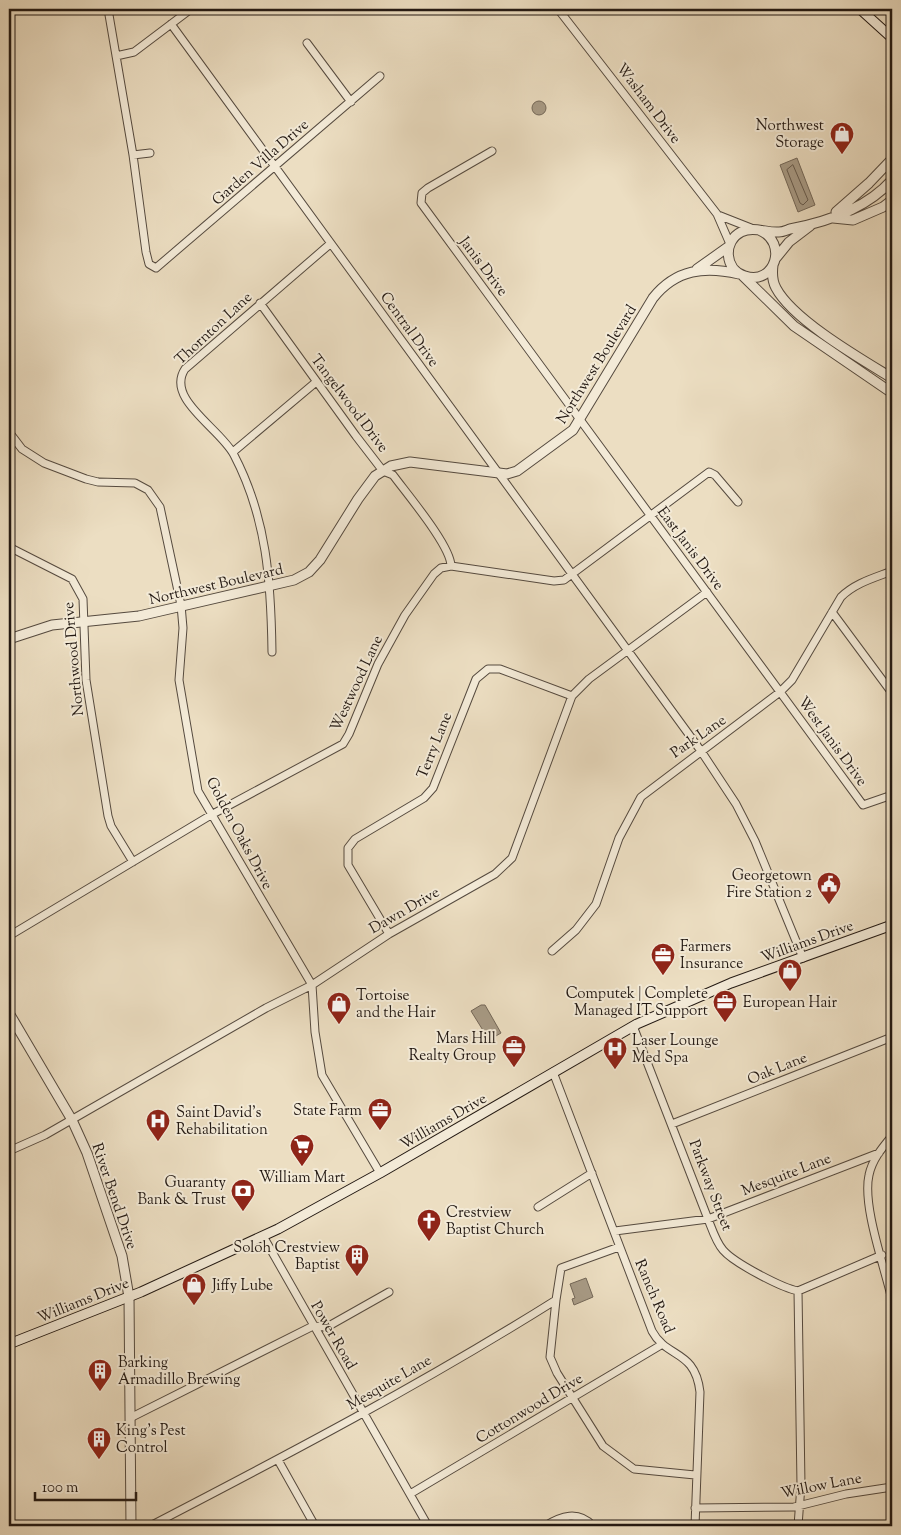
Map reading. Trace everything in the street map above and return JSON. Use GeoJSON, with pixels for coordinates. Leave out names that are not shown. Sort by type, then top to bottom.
{"type":"FeatureCollection","features":[{"type":"Feature","properties":{"kind":"street"},"geometry":{"type":"LineString","coordinates":[[108,9],[133,155],[150,153]]}},
{"type":"Feature","properties":{"kind":"street"},"geometry":{"type":"LineString","coordinates":[[116,56],[134,52],[191,9]]}},
{"type":"Feature","properties":{"kind":"street","name":"Washam Drive"},"geometry":{"type":"LineString","coordinates":[[558,9],[717,214],[729,245]]}},
{"type":"Feature","properties":{"kind":"street"},"geometry":{"type":"LineString","coordinates":[[860,9],[892,38]]}},
{"type":"Feature","properties":{"kind":"street","name":"Central Drive"},"geometry":{"type":"LineString","coordinates":[[171,24],[701,752],[736,804],[751,832],[803,958]]}},
{"type":"Feature","properties":{"kind":"street"},"geometry":{"type":"LineString","coordinates":[[308,43],[351,102]]}},
{"type":"Feature","properties":{"kind":"street","name":"Garden Villa Drive"},"geometry":{"type":"LineString","coordinates":[[133,155],[146,252],[149,264],[156,268],[275,168],[380,76]]}},
{"type":"Feature","properties":{"kind":"street","name":"Janis Drive"},"geometry":{"type":"LineString","coordinates":[[492,151],[428,188],[422,193],[421,203],[581,419]]}},
{"type":"Feature","properties":{"kind":"street"},"geometry":{"type":"LineString","coordinates":[[830,218],[869,184],[892,159]]}},
{"type":"Feature","properties":{"kind":"street"},"geometry":{"type":"LineString","coordinates":[[889,184],[873,198],[811,225],[780,232],[756,229],[739,233],[729,245],[729,262],[741,275],[757,287],[789,321],[892,393]]}},
{"type":"Feature","properties":{"kind":"street"},"geometry":{"type":"LineString","coordinates":[[830,218],[853,220],[883,207],[892,200]]}},
{"type":"Feature","properties":{"kind":"street","name":"Washam Drive"},"geometry":{"type":"LineString","coordinates":[[717,214],[756,229]]}},
{"type":"Feature","properties":{"kind":"street"},"geometry":{"type":"LineString","coordinates":[[741,275],[757,277],[769,271],[789,242],[811,225]]}},
{"type":"Feature","properties":{"kind":"street"},"geometry":{"type":"LineString","coordinates":[[756,229],[770,237],[774,243],[773,281],[780,295],[802,318],[888,376],[878,384]]}},
{"type":"Feature","properties":{"kind":"street","name":"Thornton Lane"},"geometry":{"type":"LineString","coordinates":[[272,652],[271,586],[256,505],[233,452],[189,403],[182,394],[180,384],[185,368],[330,244]]}},
{"type":"Feature","properties":{"kind":"street","name":"Northwest Boulevard"},"geometry":{"type":"LineString","coordinates":[[9,639],[45,627],[84,621],[133,617],[271,586],[302,577],[315,566],[368,484],[383,470],[410,462],[507,474],[524,467],[567,435],[581,419],[653,298],[664,286],[675,279],[698,270],[729,245]]}},
{"type":"Feature","properties":{"kind":"street","name":"Northwest Boulevard"},"geometry":{"type":"LineString","coordinates":[[698,270],[715,269],[741,275]]}},
{"type":"Feature","properties":{"kind":"street","name":"Tangelwood Drive"},"geometry":{"type":"LineString","coordinates":[[260,303],[316,382],[383,470],[393,475],[443,544],[451,557],[451,566]]}},
{"type":"Feature","properties":{"kind":"street"},"geometry":{"type":"LineString","coordinates":[[814,340],[820,330]]}},
{"type":"Feature","properties":{"kind":"street"},"geometry":{"type":"LineString","coordinates":[[233,452],[316,382]]}},
{"type":"Feature","properties":{"kind":"street","name":"East Janis Drive"},"geometry":{"type":"LineString","coordinates":[[581,419],[649,516],[780,692]]}},
{"type":"Feature","properties":{"kind":"street","name":"Golden Oaks Drive"},"geometry":{"type":"LineString","coordinates":[[9,432],[28,453],[62,471],[98,482],[135,483],[148,490],[157,501],[163,514],[181,605],[183,628],[179,680],[196,784],[211,816],[312,985],[315,1032],[322,1075],[380,1173]]}},
{"type":"Feature","properties":{"kind":"street"},"geometry":{"type":"LineString","coordinates":[[451,566],[554,581],[564,580],[709,472],[715,475],[738,502]]}},
{"type":"Feature","properties":{"kind":"street","name":"Northwood Drive"},"geometry":{"type":"LineString","coordinates":[[9,547],[72,579],[83,599],[86,680],[108,816],[111,826],[132,862]]}},
{"type":"Feature","properties":{"kind":"street","name":"Westwood Lane"},"geometry":{"type":"LineString","coordinates":[[9,936],[211,816],[343,744],[378,664],[405,615],[434,574],[441,568],[451,566]]}},
{"type":"Feature","properties":{"kind":"street","name":"Park Lane"},"geometry":{"type":"LineString","coordinates":[[552,951],[582,924],[596,904],[619,838],[641,797],[780,692],[792,680],[841,597],[852,587],[892,571]]}},
{"type":"Feature","properties":{"kind":"street","name":"Dawn Drive"},"geometry":{"type":"LineString","coordinates":[[9,1152],[72,1120],[266,1008],[312,985],[389,934],[495,874],[508,864],[572,696],[590,679],[707,592]]}},
{"type":"Feature","properties":{"kind":"street"},"geometry":{"type":"LineString","coordinates":[[832,612],[892,693]]}},
{"type":"Feature","properties":{"kind":"street","name":"Terry Lane"},"geometry":{"type":"LineString","coordinates":[[389,934],[348,865],[348,848],[355,839],[424,798],[433,788],[476,678],[488,669],[500,669],[572,696]]}},
{"type":"Feature","properties":{"kind":"street","name":"West Janis Drive"},"geometry":{"type":"LineString","coordinates":[[780,692],[863,805],[892,795]]}},
{"type":"Feature","properties":{"kind":"street","name":"Williams Drive"},"geometry":{"type":"LineString","coordinates":[[9,1344],[129,1297],[263,1236],[380,1173],[633,1026],[731,983],[892,925]]}},
{"type":"Feature","properties":{"kind":"street","name":"River Bend Drive"},"geometry":{"type":"LineString","coordinates":[[9,1013],[72,1120],[110,1218],[122,1256],[129,1297],[130,1526]]}},
{"type":"Feature","properties":{"kind":"street","name":"Parkway Street"},"geometry":{"type":"LineString","coordinates":[[633,1026],[708,1219],[722,1250],[777,1283],[798,1291]]}},
{"type":"Feature","properties":{"kind":"street","name":"Oak Lane"},"geometry":{"type":"LineString","coordinates":[[672,1124],[892,1037]]}},
{"type":"Feature","properties":{"kind":"street","name":"Ranch Road"},"geometry":{"type":"LineString","coordinates":[[553,1072],[652,1331],[661,1345],[683,1357],[692,1367],[697,1378],[700,1392],[695,1475],[695,1526]]}},
{"type":"Feature","properties":{"kind":"street"},"geometry":{"type":"LineString","coordinates":[[892,1136],[879,1153],[869,1176],[868,1188],[869,1206],[892,1300]]}},
{"type":"Feature","properties":{"kind":"street","name":"Mesquite Lane"},"geometry":{"type":"LineString","coordinates":[[615,1231],[708,1219],[879,1153]]}},
{"type":"Feature","properties":{"kind":"street"},"geometry":{"type":"LineString","coordinates":[[538,1207],[592,1173]]}},
{"type":"Feature","properties":{"kind":"street","name":"Power Road"},"geometry":{"type":"LineString","coordinates":[[263,1236],[428,1526]]}},
{"type":"Feature","properties":{"kind":"street"},"geometry":{"type":"LineString","coordinates":[[619,1247],[561,1268],[550,1357],[572,1398],[603,1446],[622,1462],[634,1469],[646,1472],[695,1475]]}},
{"type":"Feature","properties":{"kind":"street"},"geometry":{"type":"LineString","coordinates":[[798,1526],[800,1506],[800,1304],[798,1291],[882,1255]]}},
{"type":"Feature","properties":{"kind":"street"},"geometry":{"type":"LineString","coordinates":[[130,1418],[313,1326],[327,1327],[389,1292]]}},
{"type":"Feature","properties":{"kind":"street","name":"Mesquite Lane"},"geometry":{"type":"LineString","coordinates":[[150,1526],[364,1413],[556,1300]]}},
{"type":"Feature","properties":{"kind":"street","name":"Cottonwood Drive"},"geometry":{"type":"LineString","coordinates":[[410,1494],[661,1345]]}},
{"type":"Feature","properties":{"kind":"street"},"geometry":{"type":"LineString","coordinates":[[278,1460],[315,1526]]}},
{"type":"Feature","properties":{"kind":"street","name":"Willow Lane"},"geometry":{"type":"LineString","coordinates":[[695,1508],[800,1506],[846,1494],[892,1487]]}},
{"type":"Feature","properties":{"kind":"street"},"geometry":{"type":"LineString","coordinates":[[545,1526],[558,1518],[570,1516],[583,1519],[593,1526]]}},
{"type":"Feature","properties":{"kind":"water"},"geometry":{"type":"Polygon","coordinates":[[[539,101],[544,103],[546,108],[544,113],[539,115],[534,113],[532,108],[534,103],[539,101]]]}},
{"type":"Feature","properties":{"kind":"water"},"geometry":{"type":"Polygon","coordinates":[[[797,158],[815,205],[798,212],[780,165],[797,158]]]}},
{"type":"Feature","properties":{"kind":"water"},"geometry":{"type":"Polygon","coordinates":[[[481,1005],[485,1005],[501,1033],[489,1040],[471,1011],[481,1005]]]}},
{"type":"Feature","properties":{"kind":"water"},"geometry":{"type":"Polygon","coordinates":[[[586,1278],[593,1297],[574,1305],[572,1299],[575,1298],[570,1284],[586,1278]]]}},
{"type":"Feature","properties":{"kind":"place","name":"Northwest Storage"},"geometry":{"type":"Point","coordinates":[842,155]}},
{"type":"Feature","properties":{"kind":"place","name":"Georgetown Fire Station 2"},"geometry":{"type":"Point","coordinates":[829,905]}},
{"type":"Feature","properties":{"kind":"place","name":"Farmers Insurance"},"geometry":{"type":"Point","coordinates":[663,976]}},
{"type":"Feature","properties":{"kind":"place","name":"European Hair"},"geometry":{"type":"Point","coordinates":[790,992]}},
{"type":"Feature","properties":{"kind":"place","name":"Computek | Complete Managed IT Support"},"geometry":{"type":"Point","coordinates":[725,1023]}},
{"type":"Feature","properties":{"kind":"place","name":"Tortoise and the Hair"},"geometry":{"type":"Point","coordinates":[339,1025]}},
{"type":"Feature","properties":{"kind":"place","name":"Mars Hill Realty Group"},"geometry":{"type":"Point","coordinates":[514,1068]}},
{"type":"Feature","properties":{"kind":"place","name":"Laser Lounge Med Spa"},"geometry":{"type":"Point","coordinates":[615,1070]}},
{"type":"Feature","properties":{"kind":"place","name":"State Farm"},"geometry":{"type":"Point","coordinates":[380,1131]}},
{"type":"Feature","properties":{"kind":"place","name":"Saint David's Rehabilitation"},"geometry":{"type":"Point","coordinates":[158,1142]}},
{"type":"Feature","properties":{"kind":"place","name":"William Mart"},"geometry":{"type":"Point","coordinates":[302,1167]}},
{"type":"Feature","properties":{"kind":"place","name":"Guaranty Bank & Trust"},"geometry":{"type":"Point","coordinates":[243,1212]}},
{"type":"Feature","properties":{"kind":"place","name":"Crestview Baptist Church"},"geometry":{"type":"Point","coordinates":[429,1242]}},
{"type":"Feature","properties":{"kind":"place","name":"Soloh Crestview Baptist"},"geometry":{"type":"Point","coordinates":[357,1277]}},
{"type":"Feature","properties":{"kind":"place","name":"Jiffy Lube"},"geometry":{"type":"Point","coordinates":[194,1306]}},
{"type":"Feature","properties":{"kind":"place","name":"Barking Armadillo Brewing"},"geometry":{"type":"Point","coordinates":[100,1392]}},
{"type":"Feature","properties":{"kind":"place","name":"King's Pest Control"},"geometry":{"type":"Point","coordinates":[99,1460]}}]}
